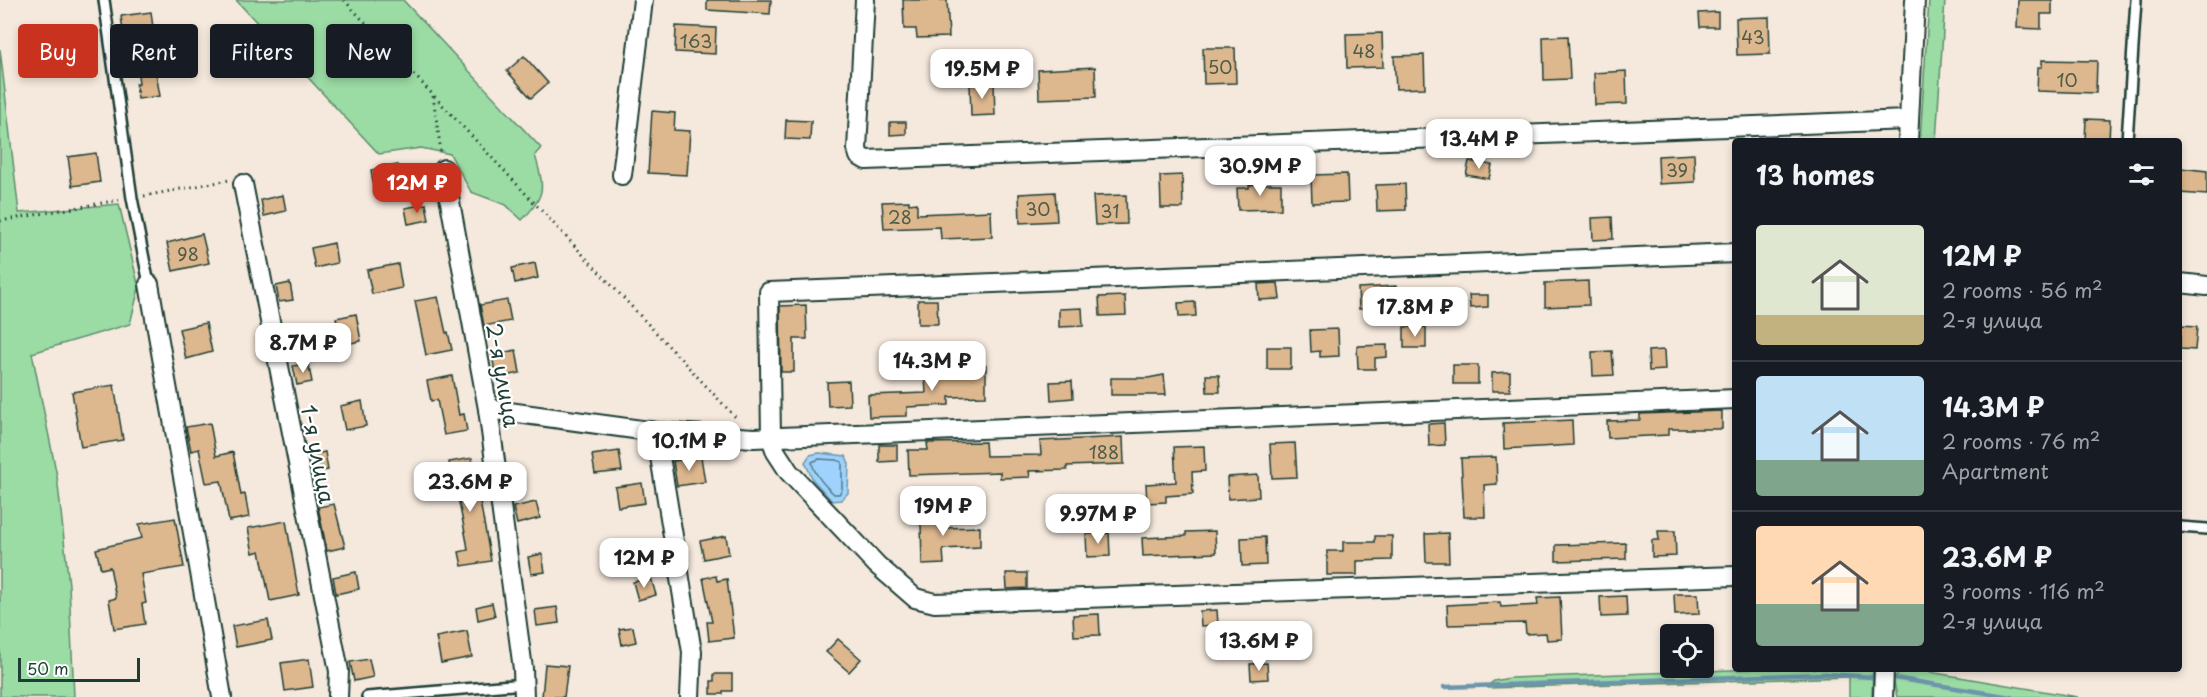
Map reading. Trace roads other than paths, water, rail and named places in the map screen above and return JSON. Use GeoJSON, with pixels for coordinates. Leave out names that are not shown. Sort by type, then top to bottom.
{"type":"FeatureCollection","features":[{"type":"Feature","properties":{"kind":"street"},"geometry":{"type":"LineString","coordinates":[[622,175],[643,0]]}},
{"type":"Feature","properties":{"kind":"street"},"geometry":{"type":"LineString","coordinates":[[865,0],[857,148],[859,156],[866,160],[1908,120]]}},
{"type":"Feature","properties":{"kind":"street"},"geometry":{"type":"LineString","coordinates":[[1908,138],[1915,0]]}},
{"type":"Feature","properties":{"kind":"street","name":"2-я улица"},"geometry":{"type":"LineString","coordinates":[[444,169],[488,409],[524,691]]}},
{"type":"Feature","properties":{"kind":"street","name":"1-я улица"},"geometry":{"type":"LineString","coordinates":[[243,184],[339,671],[338,697]]}},
{"type":"Feature","properties":{"kind":"street"},"geometry":{"type":"LineString","coordinates":[[1732,253],[769,291],[763,438],[776,452],[789,472],[877,565],[915,598],[935,603],[1732,576]]}},
{"type":"Feature","properties":{"kind":"street"},"geometry":{"type":"LineString","coordinates":[[149,284],[222,697]]}},
{"type":"Feature","properties":{"kind":"street"},"geometry":{"type":"LineString","coordinates":[[2182,284],[2207,286]]}},
{"type":"Feature","properties":{"kind":"street"},"geometry":{"type":"LineString","coordinates":[[488,409],[656,432],[763,438],[1732,399]]}},
{"type":"Feature","properties":{"kind":"street"},"geometry":{"type":"LineString","coordinates":[[656,432],[692,652],[690,697]]}},
{"type":"Feature","properties":{"kind":"street"},"geometry":{"type":"LineString","coordinates":[[1883,697],[1884,672]]}},
{"type":"Feature","properties":{"kind":"lane"},"geometry":{"type":"LineString","coordinates":[[104,0],[132,198],[149,284]]}},
{"type":"Feature","properties":{"kind":"lane"},"geometry":{"type":"LineString","coordinates":[[2127,138],[2136,0]]}},
{"type":"Feature","properties":{"kind":"lane"},"geometry":{"type":"LineString","coordinates":[[2182,527],[2207,529]]}},
{"type":"Feature","properties":{"kind":"lane"},"geometry":{"type":"LineString","coordinates":[[367,697],[524,691]]}},
{"type":"Feature","properties":{"kind":"water"},"geometry":{"type":"Polygon","coordinates":[[[819,453],[846,456],[849,464],[848,493],[841,500],[832,501],[813,480],[805,462],[810,455],[819,453]]]}},
{"type":"Feature","properties":{"kind":"waterway"},"geometry":{"type":"LineString","coordinates":[[1444,687],[1826,674],[1872,677]]}},
{"type":"Feature","properties":{"kind":"waterway"},"geometry":{"type":"LineString","coordinates":[[1894,678],[2011,697]]}}]}
